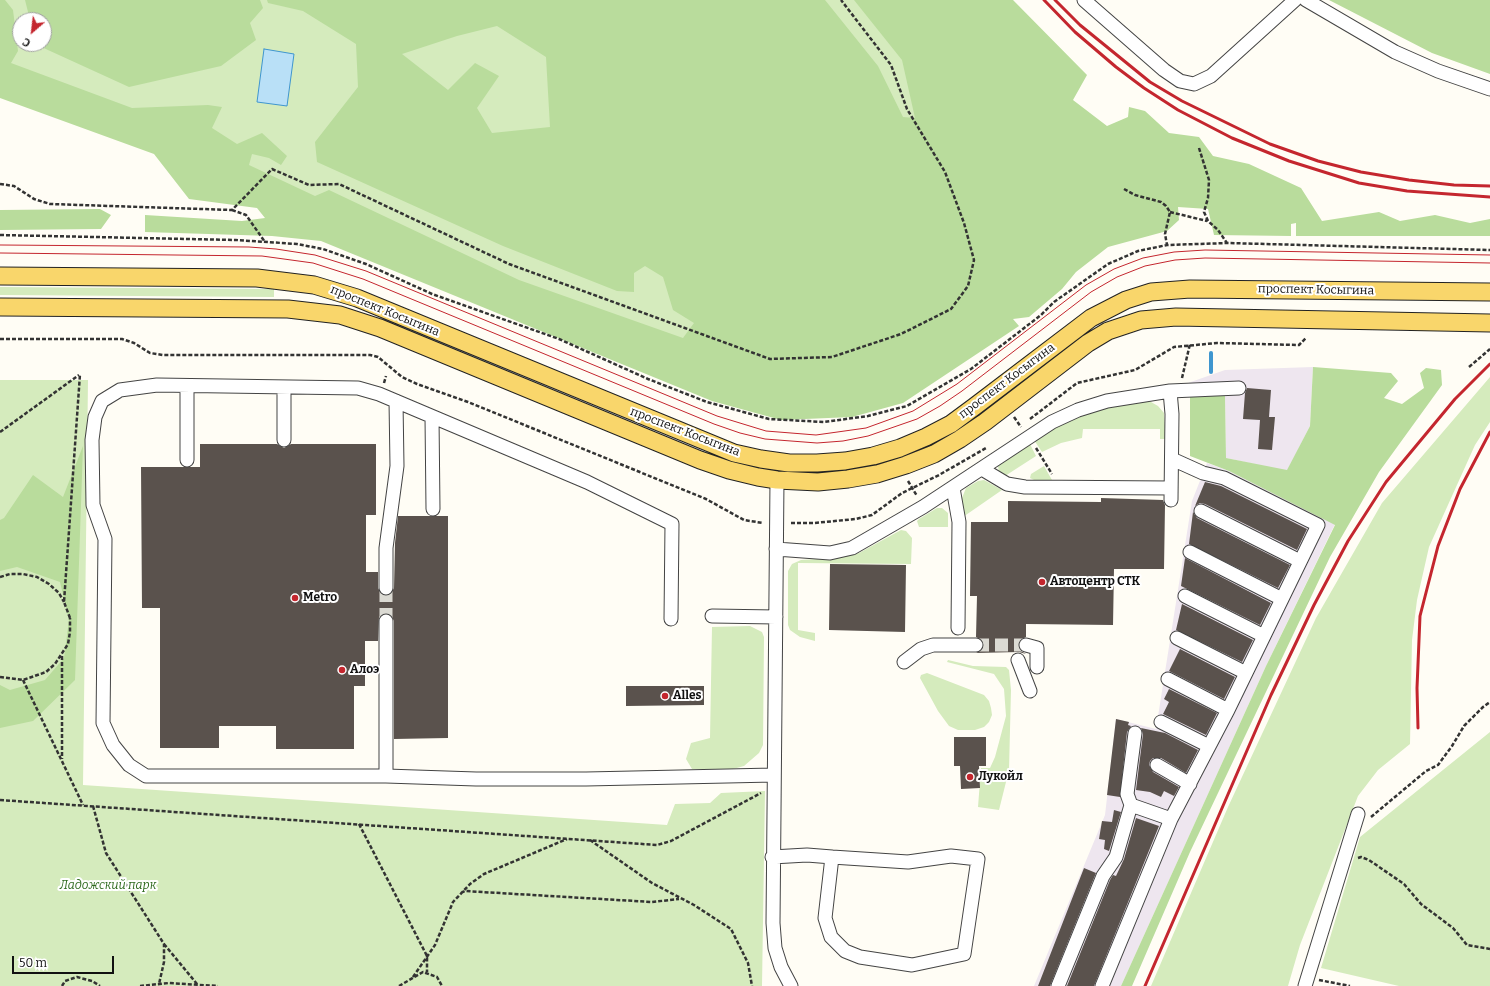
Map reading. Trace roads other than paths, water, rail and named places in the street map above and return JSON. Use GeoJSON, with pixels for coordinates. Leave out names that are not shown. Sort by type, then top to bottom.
{"type":"FeatureCollection","features":[{"type":"Feature","properties":{"kind":"main road","name":"проспект Косыгина"},"geometry":{"type":"LineString","coordinates":[[0,276],[257,278],[280,279],[314,284],[357,298],[734,453],[789,463],[845,461],[873,456],[900,448],[926,437],[951,424],[1090,318],[1113,305],[1144,294],[1164,290],[1190,289],[1490,292]]}},
{"type":"Feature","properties":{"kind":"main road","name":"проспект Косыгина"},"geometry":{"type":"LineString","coordinates":[[0,307],[288,309],[340,315],[375,326],[700,460],[729,470],[777,480],[818,482],[878,474],[934,454],[985,422],[1088,343],[1108,331],[1141,320],[1176,317],[1490,322]]}},
{"type":"Feature","properties":{"kind":"street"},"geometry":{"type":"LineString","coordinates":[[1084,0],[1164,70],[1180,81],[1194,84],[1211,76],[1295,0]]}},
{"type":"Feature","properties":{"kind":"street"},"geometry":{"type":"LineString","coordinates":[[1306,0],[1395,52],[1438,71],[1490,89]]}},
{"type":"Feature","properties":{"kind":"street"},"geometry":{"type":"LineString","coordinates":[[671,619],[672,524],[587,482],[396,401],[358,388],[157,385],[120,390],[102,401],[95,417],[92,440],[93,505],[105,539],[103,722],[113,745],[129,765],[146,776],[386,776],[476,779],[773,781]]}},
{"type":"Feature","properties":{"kind":"street"},"geometry":{"type":"LineString","coordinates":[[187,460],[188,386]]}},
{"type":"Feature","properties":{"kind":"street"},"geometry":{"type":"LineString","coordinates":[[284,388],[284,440]]}},
{"type":"Feature","properties":{"kind":"street"},"geometry":{"type":"LineString","coordinates":[[776,549],[830,553],[852,548],[924,507],[1052,422],[1078,410],[1107,401],[1175,390],[1239,388]]}},
{"type":"Feature","properties":{"kind":"street"},"geometry":{"type":"LineString","coordinates":[[982,469],[1007,484],[1025,488],[1060,488],[1171,494],[1175,390]]}},
{"type":"Feature","properties":{"kind":"street"},"geometry":{"type":"LineString","coordinates":[[386,588],[386,548],[397,466],[396,401]]}},
{"type":"Feature","properties":{"kind":"street"},"geometry":{"type":"LineString","coordinates":[[432,417],[432,509]]}},
{"type":"Feature","properties":{"kind":"street"},"geometry":{"type":"LineString","coordinates":[[1102,986],[1171,819],[1228,710],[1318,525],[1224,478],[1203,473],[1172,459]]}},
{"type":"Feature","properties":{"kind":"street"},"geometry":{"type":"LineString","coordinates":[[777,480],[772,857],[773,922],[775,948],[781,967],[791,986]]}},
{"type":"Feature","properties":{"kind":"street"},"geometry":{"type":"LineString","coordinates":[[953,488],[959,522],[958,628]]}},
{"type":"Feature","properties":{"kind":"street"},"geometry":{"type":"LineString","coordinates":[[1201,511],[1300,561]]}},
{"type":"Feature","properties":{"kind":"street"},"geometry":{"type":"LineString","coordinates":[[1190,552],[1282,599]]}},
{"type":"Feature","properties":{"kind":"street"},"geometry":{"type":"LineString","coordinates":[[1185,596],[1264,636]]}},
{"type":"Feature","properties":{"kind":"street"},"geometry":{"type":"LineString","coordinates":[[712,616],[776,617]]}},
{"type":"Feature","properties":{"kind":"street"},"geometry":{"type":"LineString","coordinates":[[386,621],[386,776]]}},
{"type":"Feature","properties":{"kind":"street"},"geometry":{"type":"LineString","coordinates":[[1177,638],[1246,673]]}},
{"type":"Feature","properties":{"kind":"street"},"geometry":{"type":"LineString","coordinates":[[904,662],[921,649],[933,645],[976,645]]}},
{"type":"Feature","properties":{"kind":"street"},"geometry":{"type":"LineString","coordinates":[[1032,647],[1037,667]]}},
{"type":"Feature","properties":{"kind":"street"},"geometry":{"type":"LineString","coordinates":[[1018,660],[1030,691]]}},
{"type":"Feature","properties":{"kind":"street"},"geometry":{"type":"LineString","coordinates":[[1168,679],[1228,710]]}},
{"type":"Feature","properties":{"kind":"street"},"geometry":{"type":"LineString","coordinates":[[1161,722],[1209,746]]}},
{"type":"Feature","properties":{"kind":"street"},"geometry":{"type":"LineString","coordinates":[[1058,986],[1103,876],[1116,857],[1131,806],[1127,794],[1136,733]]}},
{"type":"Feature","properties":{"kind":"street"},"geometry":{"type":"LineString","coordinates":[[1157,765],[1190,784]]}},
{"type":"Feature","properties":{"kind":"street"},"geometry":{"type":"LineString","coordinates":[[1131,806],[1171,819]]}},
{"type":"Feature","properties":{"kind":"street"},"geometry":{"type":"LineString","coordinates":[[1306,982],[1358,814]]}},
{"type":"Feature","properties":{"kind":"street"},"geometry":{"type":"LineString","coordinates":[[772,857],[807,855],[908,862],[951,856],[978,859],[964,954],[912,965],[860,957],[845,951],[831,937],[825,918],[832,857]]}},
{"type":"Feature","properties":{"kind":"water"},"geometry":{"type":"Polygon","coordinates":[[[264,49],[294,54],[287,106],[257,102],[264,49]]]}},
{"type":"Feature","properties":{"kind":"waterway"},"geometry":{"type":"LineString","coordinates":[[1211,353],[1211,372]]}},
{"type":"Feature","properties":{"kind":"tunnel"},"geometry":{"type":"LineString","coordinates":[[386,588],[386,621]]}},
{"type":"Feature","properties":{"kind":"tunnel"},"geometry":{"type":"LineString","coordinates":[[976,645],[1026,645]]}},
{"type":"Feature","properties":{"kind":"tram line"},"geometry":{"type":"LineString","coordinates":[[0,245],[249,247],[276,249],[315,255],[366,271],[717,416],[766,431],[816,435],[866,428],[913,411],[957,384],[1086,285],[1114,269],[1143,258],[1174,252],[1205,250],[1490,255]]}},
{"type":"Feature","properties":{"kind":"tram line"},"geometry":{"type":"LineString","coordinates":[[0,253],[262,256],[313,263],[363,279],[714,424],[740,433],[765,439],[817,443],[843,441],[868,436],[917,419],[962,391],[1091,292],[1117,277],[1145,266],[1175,260],[1205,258],[1490,263]]}},
{"type":"Feature","properties":{"kind":"railway"},"geometry":{"type":"LineString","coordinates":[[1044,0],[1075,32],[1116,67],[1144,88],[1178,110],[1232,138],[1289,161],[1359,183],[1407,191],[1490,197]]}},
{"type":"Feature","properties":{"kind":"railway"},"geometry":{"type":"LineString","coordinates":[[1055,0],[1080,25],[1150,82],[1182,101],[1270,144],[1318,161],[1361,172],[1409,180],[1454,185],[1490,186]]}},
{"type":"Feature","properties":{"kind":"railway"},"geometry":{"type":"LineString","coordinates":[[1145,986],[1271,695],[1314,605],[1348,541],[1386,482],[1455,399],[1490,364]]}},
{"type":"Feature","properties":{"kind":"railway"},"geometry":{"type":"LineString","coordinates":[[1418,728],[1417,688],[1420,616],[1438,546],[1460,489],[1490,432]]}},
{"type":"Feature","properties":{"kind":"place","name":"Автоцентр СТК"},"geometry":{"type":"Point","coordinates":[1042,582]}},
{"type":"Feature","properties":{"kind":"place","name":"Metro"},"geometry":{"type":"Point","coordinates":[295,598]}},
{"type":"Feature","properties":{"kind":"place","name":"Алоэ"},"geometry":{"type":"Point","coordinates":[342,670]}},
{"type":"Feature","properties":{"kind":"place","name":"Alles"},"geometry":{"type":"Point","coordinates":[665,696]}},
{"type":"Feature","properties":{"kind":"place","name":"Лукойл"},"geometry":{"type":"Point","coordinates":[970,777]}},
{"type":"Feature","properties":{"kind":"park label","name":"Ладожский парк"},"geometry":{"type":"Point","coordinates":[108,886]}}]}
